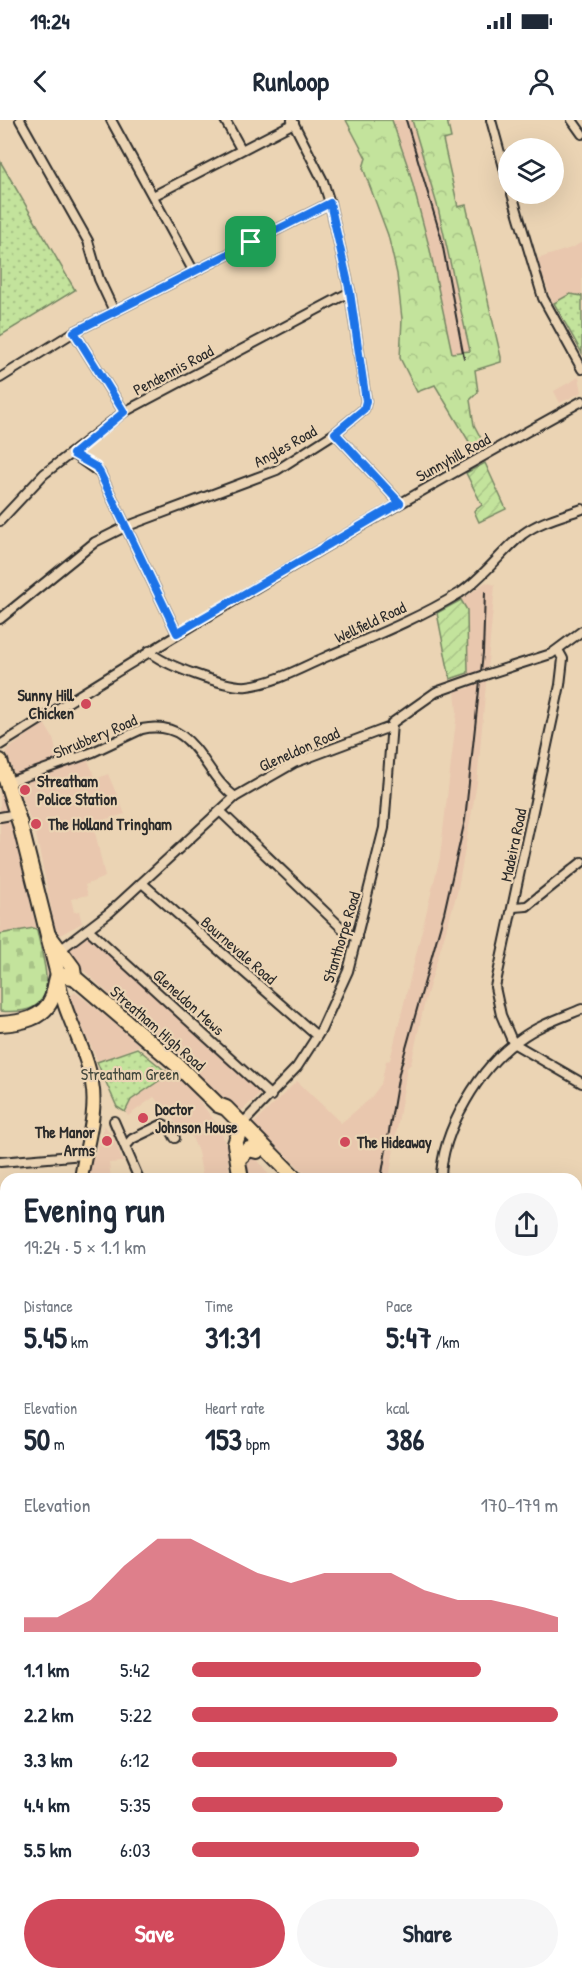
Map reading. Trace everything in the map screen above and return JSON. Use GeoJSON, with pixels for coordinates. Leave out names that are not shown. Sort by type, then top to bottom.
{"type":"FeatureCollection","features":[{"type":"Feature","properties":{"kind":"highway","name":"Streatham High Road"},"geometry":{"type":"LineString","coordinates":[[0,761],[9,782],[58,975]]}},
{"type":"Feature","properties":{"kind":"highway","name":"Streatham High Road"},"geometry":{"type":"LineString","coordinates":[[47,933],[73,968],[74,977],[176,1064],[218,1105],[225,1107],[277,1173]]}},
{"type":"Feature","properties":{"kind":"highway"},"geometry":{"type":"LineString","coordinates":[[0,1024],[25,1021],[40,1014],[52,997],[58,975],[74,977]]}},
{"type":"Feature","properties":{"kind":"highway","name":"Streatham High Road"},"geometry":{"type":"LineString","coordinates":[[240,1127],[290,1173]]}},
{"type":"Feature","properties":{"kind":"highway"},"geometry":{"type":"LineString","coordinates":[[240,1127],[234,1144],[240,1173]]}},
{"type":"Feature","properties":{"kind":"highway"},"geometry":{"type":"LineString","coordinates":[[238,1159],[249,1149],[257,1150]]}},
{"type":"Feature","properties":{"kind":"main road"},"geometry":{"type":"LineString","coordinates":[[58,975],[65,1011],[92,1081],[93,1106],[82,1173]]}},
{"type":"Feature","properties":{"kind":"main road"},"geometry":{"type":"LineString","coordinates":[[40,1014],[65,1011]]}},
{"type":"Feature","properties":{"kind":"street"},"geometry":{"type":"LineString","coordinates":[[20,120],[88,241],[99,279],[114,310]]}},
{"type":"Feature","properties":{"kind":"street"},"geometry":{"type":"LineString","coordinates":[[111,120],[194,272]]}},
{"type":"Feature","properties":{"kind":"street"},"geometry":{"type":"LineString","coordinates":[[225,120],[240,149]]}},
{"type":"Feature","properties":{"kind":"street"},"geometry":{"type":"LineString","coordinates":[[491,120],[498,146]]}},
{"type":"Feature","properties":{"kind":"street"},"geometry":{"type":"LineString","coordinates":[[572,120],[582,134]]}},
{"type":"Feature","properties":{"kind":"street"},"geometry":{"type":"LineString","coordinates":[[153,196],[293,122],[323,181],[330,203],[350,292],[366,401],[364,409],[335,433]]}},
{"type":"Feature","properties":{"kind":"street"},"geometry":{"type":"LineString","coordinates":[[0,378],[114,310],[330,203]]}},
{"type":"Feature","properties":{"kind":"street"},"geometry":{"type":"LineString","coordinates":[[515,204],[543,298],[582,369]]}},
{"type":"Feature","properties":{"kind":"street","name":"Pendennis Road"},"geometry":{"type":"LineString","coordinates":[[0,521],[44,474],[73,454],[124,412],[350,292]]}},
{"type":"Feature","properties":{"kind":"street"},"geometry":{"type":"LineString","coordinates":[[74,332],[124,412]]}},
{"type":"Feature","properties":{"kind":"street","name":"Sunnyhill Road"},"geometry":{"type":"LineString","coordinates":[[0,745],[177,633],[582,400]]}},
{"type":"Feature","properties":{"kind":"street","name":"Angles Road"},"geometry":{"type":"LineString","coordinates":[[0,619],[95,542],[125,527],[277,470],[335,433],[400,503]]}},
{"type":"Feature","properties":{"kind":"street"},"geometry":{"type":"LineString","coordinates":[[73,454],[96,467],[100,473],[177,633]]}},
{"type":"Feature","properties":{"kind":"street","name":"Wellfield Road"},"geometry":{"type":"LineString","coordinates":[[149,651],[170,664],[229,684],[246,686],[270,681],[368,639],[443,602],[471,585],[523,534],[536,526],[582,509]]}},
{"type":"Feature","properties":{"kind":"street","name":"Gleneldon Road"},"geometry":{"type":"LineString","coordinates":[[60,950],[142,883],[236,797],[294,763],[390,727],[394,721],[436,692],[539,659],[558,650],[582,631]]}},
{"type":"Feature","properties":{"kind":"street","name":"Madeira Road"},"geometry":{"type":"LineString","coordinates":[[513,1043],[501,1015],[495,987],[560,685],[563,659],[558,650]]}},
{"type":"Feature","properties":{"kind":"street","name":"Shrubbery Road"},"geometry":{"type":"LineString","coordinates":[[9,782],[67,763],[142,729],[155,727],[177,732],[188,741],[236,797]]}},
{"type":"Feature","properties":{"kind":"street","name":"Stanthorpe Road"},"geometry":{"type":"LineString","coordinates":[[240,1127],[288,1079],[317,1036],[348,971],[384,828],[390,727]]}},
{"type":"Feature","properties":{"kind":"street"},"geometry":{"type":"LineString","coordinates":[[220,811],[347,933],[357,938]]}},
{"type":"Feature","properties":{"kind":"street"},"geometry":{"type":"LineString","coordinates":[[0,817],[17,814]]}},
{"type":"Feature","properties":{"kind":"street"},"geometry":{"type":"LineString","coordinates":[[514,907],[526,906],[582,862]]}},
{"type":"Feature","properties":{"kind":"street","name":"Bournevale Road"},"geometry":{"type":"LineString","coordinates":[[142,883],[317,1036]]}},
{"type":"Feature","properties":{"kind":"street","name":"Gleneldon Mews"},"geometry":{"type":"LineString","coordinates":[[88,929],[271,1096]]}},
{"type":"Feature","properties":{"kind":"street"},"geometry":{"type":"LineString","coordinates":[[442,1173],[449,1141],[462,1106],[499,1056],[513,1043],[540,1026],[582,1009]]}},
{"type":"Feature","properties":{"kind":"street"},"geometry":{"type":"LineString","coordinates":[[513,1043],[582,1083]]}},
{"type":"Feature","properties":{"kind":"street"},"geometry":{"type":"LineString","coordinates":[[114,1120],[137,1173]]}},
{"type":"Feature","properties":{"kind":"street"},"geometry":{"type":"LineString","coordinates":[[126,1146],[132,1139],[163,1124],[169,1127],[175,1138]]}},
{"type":"Feature","properties":{"kind":"street"},"geometry":{"type":"LineString","coordinates":[[0,1161],[84,1155]]}},
{"type":"Feature","properties":{"kind":"shaded area"},"geometry":{"type":"Polygon","coordinates":[[[392,120],[412,120],[438,208],[470,351],[452,353],[430,250],[409,170],[392,120]]]}},
{"type":"Feature","properties":{"kind":"shaded area"},"geometry":{"type":"Polygon","coordinates":[[[582,242],[582,354],[551,299],[537,259],[574,247],[582,242]]]}},
{"type":"Feature","properties":{"kind":"shaded area"},"geometry":{"type":"Polygon","coordinates":[[[579,377],[582,392],[560,403],[554,391],[579,377]]]}},
{"type":"Feature","properties":{"kind":"shaded area"},"geometry":{"type":"Polygon","coordinates":[[[486,582],[495,585],[477,783],[457,893],[425,1001],[411,1064],[407,1068],[390,1173],[305,1173],[253,1124],[297,1081],[341,1123],[370,1099],[381,1084],[386,1061],[390,1060],[440,857],[457,712],[455,691],[470,688],[467,664],[467,610],[461,600],[486,582]]]}},
{"type":"Feature","properties":{"kind":"shaded area"},"geometry":{"type":"Polygon","coordinates":[[[44,723],[53,738],[58,759],[84,751],[96,779],[108,774],[125,814],[93,823],[105,877],[85,885],[88,895],[71,899],[74,912],[79,911],[82,923],[60,935],[55,927],[37,839],[6,751],[44,723]]]}},
{"type":"Feature","properties":{"kind":"shaded area"},"geometry":{"type":"Polygon","coordinates":[[[0,780],[37,930],[34,928],[0,934],[0,780]]]}},
{"type":"Feature","properties":{"kind":"shaded area"},"geometry":{"type":"Polygon","coordinates":[[[90,935],[265,1090],[240,1112],[74,962],[69,950],[90,935]]]}},
{"type":"Feature","properties":{"kind":"shaded area"},"geometry":{"type":"Polygon","coordinates":[[[75,992],[140,1045],[98,1062],[69,997],[75,992]]]}},
{"type":"Feature","properties":{"kind":"shaded area"},"geometry":{"type":"Polygon","coordinates":[[[171,1072],[194,1094],[220,1128],[227,1148],[229,1173],[202,1173],[198,1152],[185,1127],[181,1129],[154,1097],[128,1116],[125,1112],[131,1100],[171,1072]]]}},
{"type":"Feature","properties":{"kind":"shaded area"},"geometry":{"type":"Polygon","coordinates":[[[104,1125],[113,1136],[123,1162],[109,1163],[110,1173],[89,1173],[90,1161],[95,1155],[104,1125]]]}},
{"type":"Feature","properties":{"kind":"shaded area"},"geometry":{"type":"Polygon","coordinates":[[[253,1157],[268,1173],[248,1173],[247,1163],[253,1157]]]}},
{"type":"Feature","properties":{"kind":"green space"},"geometry":{"type":"Polygon","coordinates":[[[346,120],[392,120],[409,170],[430,250],[452,353],[470,351],[438,208],[412,120],[447,120],[451,138],[443,140],[458,207],[466,205],[501,357],[501,362],[475,370],[478,392],[470,400],[474,425],[484,444],[474,450],[435,385],[417,392],[400,358],[402,319],[397,274],[388,235],[363,168],[366,158],[346,120]]]}},
{"type":"Feature","properties":{"kind":"green space"},"geometry":{"type":"Polygon","coordinates":[[[0,161],[75,290],[0,336],[0,161]]]}},
{"type":"Feature","properties":{"kind":"green space"},"geometry":{"type":"Polygon","coordinates":[[[570,294],[582,296],[582,353],[554,303],[570,294]]]}},
{"type":"Feature","properties":{"kind":"green space"},"geometry":{"type":"Polygon","coordinates":[[[485,463],[506,509],[479,522],[474,511],[482,505],[466,473],[485,463]]]}},
{"type":"Feature","properties":{"kind":"green space"},"geometry":{"type":"Polygon","coordinates":[[[461,600],[467,610],[468,673],[450,679],[437,613],[461,600]]]}},
{"type":"Feature","properties":{"kind":"green space"},"geometry":{"type":"Polygon","coordinates":[[[34,928],[37,930],[46,975],[46,988],[42,999],[34,1007],[21,1011],[0,1011],[0,934],[34,928]]]}},
{"type":"Feature","properties":{"kind":"green space","name":"Streatham Green"},"geometry":{"type":"Polygon","coordinates":[[[137,1048],[169,1074],[131,1100],[125,1112],[117,1107],[97,1062],[137,1048]]]}},
{"type":"Feature","properties":{"kind":"railway"},"geometry":{"type":"LineString","coordinates":[[406,120],[441,237],[464,358]]}},
{"type":"Feature","properties":{"kind":"railway"},"geometry":{"type":"LineString","coordinates":[[382,1173],[399,1073],[444,913],[465,820],[483,653],[485,592]]}},
{"type":"Feature","properties":{"kind":"place","name":"Sunny Hill Chicken"},"geometry":{"type":"Point","coordinates":[86,704]}},
{"type":"Feature","properties":{"kind":"place","name":"Streatham Police Station"},"geometry":{"type":"Point","coordinates":[25,790]}},
{"type":"Feature","properties":{"kind":"place","name":"The Holland Tringham"},"geometry":{"type":"Point","coordinates":[36,824]}},
{"type":"Feature","properties":{"kind":"place","name":"Doctor Johnson House"},"geometry":{"type":"Point","coordinates":[143,1118]}},
{"type":"Feature","properties":{"kind":"place","name":"The Manor Arms"},"geometry":{"type":"Point","coordinates":[107,1141]}},
{"type":"Feature","properties":{"kind":"place","name":"The Hideaway"},"geometry":{"type":"Point","coordinates":[345,1142]}},
{"type":"Feature","properties":{"kind":"route"},"geometry":{"type":"LineString","coordinates":[[330,203],[350,292],[366,401],[364,409],[335,433],[400,503],[177,633],[100,473],[96,467],[73,454],[124,412],[74,332],[251,242],[330,203]]}}]}
